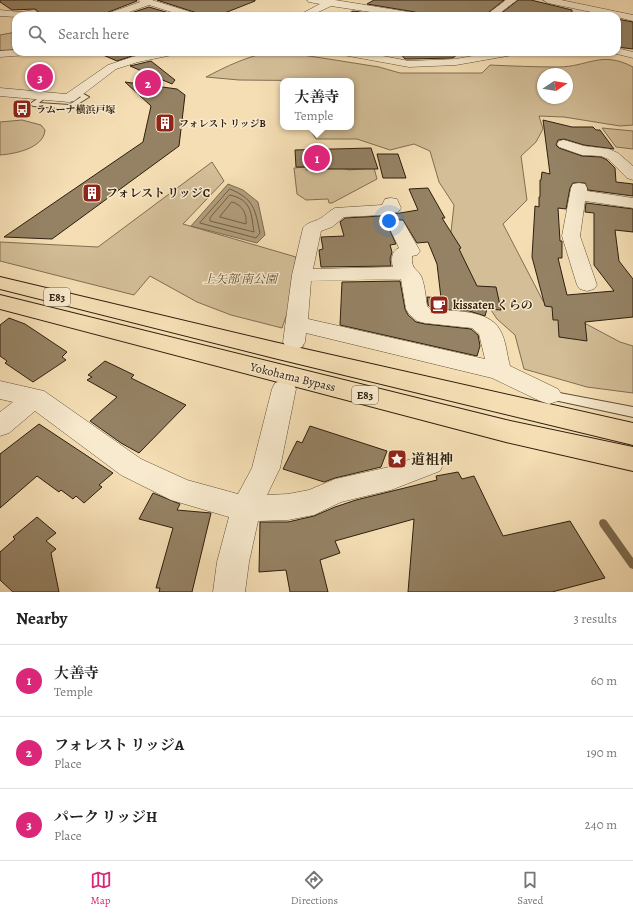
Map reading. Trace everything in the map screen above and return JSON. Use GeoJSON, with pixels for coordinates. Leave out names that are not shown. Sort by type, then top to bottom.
{"type":"FeatureCollection","features":[{"type":"Feature","properties":{"kind":"highway","name":"Yokohama Bypass"},"geometry":{"type":"LineString","coordinates":[[0,283],[274,350],[633,434]]}},
{"type":"Feature","properties":{"kind":"highway","name":"Yokohama Bypass"},"geometry":{"type":"LineString","coordinates":[[0,302],[506,431],[633,459]]}},
{"type":"Feature","properties":{"kind":"street"},"geometry":{"type":"LineString","coordinates":[[312,0],[333,1],[389,12]]}},
{"type":"Feature","properties":{"kind":"street"},"geometry":{"type":"LineString","coordinates":[[496,12],[512,0]]}},
{"type":"Feature","properties":{"kind":"street"},"geometry":{"type":"LineString","coordinates":[[548,0],[605,12]]}},
{"type":"Feature","properties":{"kind":"street"},"geometry":{"type":"LineString","coordinates":[[119,12],[146,1],[181,12]]}},
{"type":"Feature","properties":{"kind":"street"},"geometry":{"type":"LineString","coordinates":[[310,12],[333,1]]}},
{"type":"Feature","properties":{"kind":"street"},"geometry":{"type":"LineString","coordinates":[[382,11],[396,4]]}},
{"type":"Feature","properties":{"kind":"street"},"geometry":{"type":"LineString","coordinates":[[1,7],[13,12]]}},
{"type":"Feature","properties":{"kind":"street"},"geometry":{"type":"LineString","coordinates":[[621,15],[633,18]]}},
{"type":"Feature","properties":{"kind":"street"},"geometry":{"type":"LineString","coordinates":[[621,52],[633,55]]}},
{"type":"Feature","properties":{"kind":"street"},"geometry":{"type":"LineString","coordinates":[[0,54],[12,53]]}},
{"type":"Feature","properties":{"kind":"street"},"geometry":{"type":"LineString","coordinates":[[0,92],[69,98],[108,70],[125,62],[154,56]]}},
{"type":"Feature","properties":{"kind":"street"},"geometry":{"type":"LineString","coordinates":[[365,56],[409,64],[456,62],[490,56]]}},
{"type":"Feature","properties":{"kind":"street"},"geometry":{"type":"LineString","coordinates":[[564,144],[582,150],[604,152],[612,156],[633,175]]}},
{"type":"Feature","properties":{"kind":"street"},"geometry":{"type":"LineString","coordinates":[[586,285],[571,236],[579,191],[633,203]]}},
{"type":"Feature","properties":{"kind":"street"},"geometry":{"type":"LineString","coordinates":[[391,203],[392,208],[382,210],[341,212],[326,222],[312,228],[302,274],[295,333],[499,371],[549,395]]}},
{"type":"Feature","properties":{"kind":"street"},"geometry":{"type":"LineString","coordinates":[[397,225],[410,251],[403,253],[401,260],[405,273]]}},
{"type":"Feature","properties":{"kind":"street"},"geometry":{"type":"LineString","coordinates":[[302,274],[405,273],[412,278],[417,309],[425,316],[478,321],[490,331],[499,371]]}},
{"type":"Feature","properties":{"kind":"street"},"geometry":{"type":"LineString","coordinates":[[229,592],[233,562],[246,509],[266,468],[284,389]]}},
{"type":"Feature","properties":{"kind":"street"},"geometry":{"type":"LineString","coordinates":[[0,390],[36,398],[131,467],[181,491],[246,509],[288,507],[314,502],[335,491],[391,478],[430,463]]}},
{"type":"Feature","properties":{"kind":"street"},"geometry":{"type":"LineString","coordinates":[[0,426],[36,398]]}},
{"type":"Feature","properties":{"kind":"lane"},"geometry":{"type":"LineString","coordinates":[[549,395],[633,412]]}},
{"type":"Feature","properties":{"kind":"green space"},"geometry":{"type":"Polygon","coordinates":[[[12,33],[12,51],[0,52],[0,35],[12,33]]]}},
{"type":"Feature","properties":{"kind":"green space"},"geometry":{"type":"Polygon","coordinates":[[[254,56],[309,56],[379,67],[400,73],[482,73],[490,65],[558,67],[603,60],[622,62],[633,67],[633,125],[620,126],[564,117],[539,116],[543,129],[536,142],[521,156],[527,200],[503,224],[543,301],[620,342],[633,346],[633,393],[587,387],[524,369],[515,335],[497,319],[466,272],[451,232],[454,205],[439,182],[430,151],[414,144],[390,150],[357,139],[316,139],[310,130],[354,130],[354,78],[280,78],[280,80],[239,80],[206,77],[254,56]]]}},
{"type":"Feature","properties":{"kind":"green space"},"geometry":{"type":"Polygon","coordinates":[[[22,120],[41,125],[45,130],[40,141],[28,149],[0,155],[0,122],[22,120]]]}},
{"type":"Feature","properties":{"kind":"green space"},"geometry":{"type":"Polygon","coordinates":[[[602,128],[633,131],[633,149],[616,147],[602,128]]]}},
{"type":"Feature","properties":{"kind":"green space","name":"上矢部 南公園"},"geometry":{"type":"Polygon","coordinates":[[[212,162],[224,181],[183,224],[296,257],[288,311],[282,328],[231,315],[197,302],[150,276],[134,295],[0,261],[0,242],[98,247],[212,162]]]}},
{"type":"Feature","properties":{"kind":"green space"},"geometry":{"type":"Polygon","coordinates":[[[306,167],[306,170],[325,169],[325,167],[348,170],[374,168],[377,179],[332,203],[329,203],[328,199],[306,200],[297,194],[294,168],[306,167]]]}},
{"type":"Feature","properties":{"kind":"water"},"geometry":{"type":"Polygon","coordinates":[[[228,184],[243,190],[258,202],[265,235],[257,243],[191,226],[228,184]]]}},
{"type":"Feature","properties":{"kind":"building"},"geometry":{"type":"Polygon","coordinates":[[[0,0],[137,1],[109,12],[39,12],[35,9],[12,10],[0,2],[0,0]]]}},
{"type":"Feature","properties":{"kind":"building"},"geometry":{"type":"Polygon","coordinates":[[[157,0],[255,0],[227,12],[194,12],[157,0]]]}},
{"type":"Feature","properties":{"kind":"building"},"geometry":{"type":"Polygon","coordinates":[[[374,0],[504,0],[489,12],[415,12],[367,4],[374,0]]]}},
{"type":"Feature","properties":{"kind":"building"},"geometry":{"type":"Polygon","coordinates":[[[518,0],[531,0],[572,10],[572,12],[503,12],[518,0]]]}},
{"type":"Feature","properties":{"kind":"building"},"geometry":{"type":"Polygon","coordinates":[[[149,7],[166,12],[134,12],[149,7]]]}},
{"type":"Feature","properties":{"kind":"building"},"geometry":{"type":"Polygon","coordinates":[[[621,20],[633,22],[633,49],[621,48],[621,20]]]}},
{"type":"Feature","properties":{"kind":"building"},"geometry":{"type":"Polygon","coordinates":[[[105,56],[132,56],[117,61],[105,56]]]}},
{"type":"Feature","properties":{"kind":"building"},"geometry":{"type":"Polygon","coordinates":[[[402,56],[455,56],[453,58],[405,59],[402,56]]]}},
{"type":"Feature","properties":{"kind":"building"},"geometry":{"type":"Polygon","coordinates":[[[151,61],[175,80],[172,84],[130,66],[151,61]]]}},
{"type":"Feature","properties":{"kind":"building","name":"フォレスト リッジC"},"geometry":{"type":"Polygon","coordinates":[[[125,82],[177,89],[185,95],[179,146],[52,239],[4,237],[143,142],[151,106],[125,82]]]}},
{"type":"Feature","properties":{"kind":"building"},"geometry":{"type":"Polygon","coordinates":[[[543,120],[572,127],[593,127],[596,130],[600,130],[614,149],[584,145],[564,139],[558,140],[556,145],[559,148],[582,156],[601,157],[607,160],[615,168],[616,182],[633,184],[633,196],[588,190],[585,183],[573,183],[570,188],[566,209],[558,208],[560,241],[562,241],[562,258],[558,258],[567,295],[614,291],[594,265],[594,213],[585,212],[586,203],[633,209],[633,232],[615,230],[619,261],[633,279],[633,317],[585,322],[587,341],[559,337],[558,320],[553,320],[552,307],[545,306],[532,257],[535,206],[539,207],[540,180],[542,172],[550,174],[543,120]]]}},
{"type":"Feature","properties":{"kind":"building"},"geometry":{"type":"Polygon","coordinates":[[[371,148],[378,169],[307,169],[306,167],[296,167],[295,150],[371,148]]]}},
{"type":"Feature","properties":{"kind":"building"},"geometry":{"type":"Polygon","coordinates":[[[377,154],[398,154],[406,178],[383,178],[377,154]]]}},
{"type":"Feature","properties":{"kind":"building"},"geometry":{"type":"Polygon","coordinates":[[[428,188],[445,218],[442,218],[461,248],[459,249],[477,286],[496,287],[501,310],[487,309],[485,316],[469,311],[432,309],[428,305],[427,297],[441,298],[437,264],[428,242],[417,243],[403,220],[391,220],[387,224],[396,244],[390,245],[392,252],[390,259],[391,266],[321,267],[319,250],[323,249],[321,237],[344,236],[340,222],[345,218],[382,216],[418,210],[409,189],[428,188]]]}},
{"type":"Feature","properties":{"kind":"building"},"geometry":{"type":"Polygon","coordinates":[[[400,281],[405,309],[408,315],[416,322],[425,324],[471,329],[478,335],[480,346],[477,356],[340,325],[342,282],[400,281]]]}},
{"type":"Feature","properties":{"kind":"building"},"geometry":{"type":"Polygon","coordinates":[[[9,318],[25,324],[67,352],[62,357],[66,360],[33,382],[5,363],[7,361],[0,356],[0,325],[9,318]]]}},
{"type":"Feature","properties":{"kind":"building"},"geometry":{"type":"Polygon","coordinates":[[[105,361],[134,375],[131,378],[186,405],[139,453],[121,443],[90,421],[117,397],[87,380],[92,377],[88,375],[105,361]]]}},
{"type":"Feature","properties":{"kind":"building"},"geometry":{"type":"Polygon","coordinates":[[[39,424],[113,473],[99,485],[102,487],[84,503],[76,496],[73,499],[61,490],[59,492],[37,476],[0,508],[0,454],[39,424]]]}},
{"type":"Feature","properties":{"kind":"building"},"geometry":{"type":"Polygon","coordinates":[[[310,426],[387,451],[381,467],[324,482],[283,469],[297,441],[302,443],[310,426]]]}},
{"type":"Feature","properties":{"kind":"building"},"geometry":{"type":"Polygon","coordinates":[[[458,472],[462,479],[474,476],[503,536],[570,521],[605,578],[552,592],[408,592],[414,519],[335,541],[340,553],[320,560],[328,592],[290,592],[286,570],[259,572],[260,522],[288,522],[314,516],[356,500],[437,480],[436,476],[458,472]]]}},
{"type":"Feature","properties":{"kind":"building"},"geometry":{"type":"Polygon","coordinates":[[[153,493],[180,504],[177,510],[211,513],[192,592],[159,592],[160,588],[156,588],[173,528],[139,519],[153,493]]]}},
{"type":"Feature","properties":{"kind":"building"},"geometry":{"type":"Polygon","coordinates":[[[37,517],[56,533],[46,541],[56,549],[51,553],[59,592],[13,592],[0,580],[0,552],[15,539],[13,537],[37,517]]]}},
{"type":"Feature","properties":{"kind":"waterway"},"geometry":{"type":"LineString","coordinates":[[603,523],[633,565]]}},
{"type":"Feature","properties":{"kind":"tunnel"},"geometry":{"type":"LineString","coordinates":[[284,389],[294,342]]}},
{"type":"Feature","properties":{"kind":"place","name":"パーク リッジH"},"geometry":{"type":"Point","coordinates":[40,77]}},
{"type":"Feature","properties":{"kind":"place","name":"フォレスト リッジA"},"geometry":{"type":"Point","coordinates":[148,83]}},
{"type":"Feature","properties":{"kind":"place","name":"ラムーナ横浜戸塚"},"geometry":{"type":"Point","coordinates":[22,109]}},
{"type":"Feature","properties":{"kind":"place","name":"フォレスト リッジB"},"geometry":{"type":"Point","coordinates":[165,123]}},
{"type":"Feature","properties":{"kind":"place","name":"大善寺"},"geometry":{"type":"Point","coordinates":[317,158]}},
{"type":"Feature","properties":{"kind":"place","name":"フォレスト リッジC"},"geometry":{"type":"Point","coordinates":[92,193]}},
{"type":"Feature","properties":{"kind":"place","name":"kissaten くらの"},"geometry":{"type":"Point","coordinates":[439,305]}},
{"type":"Feature","properties":{"kind":"place","name":"道祖神"},"geometry":{"type":"Point","coordinates":[397,459]}}]}
